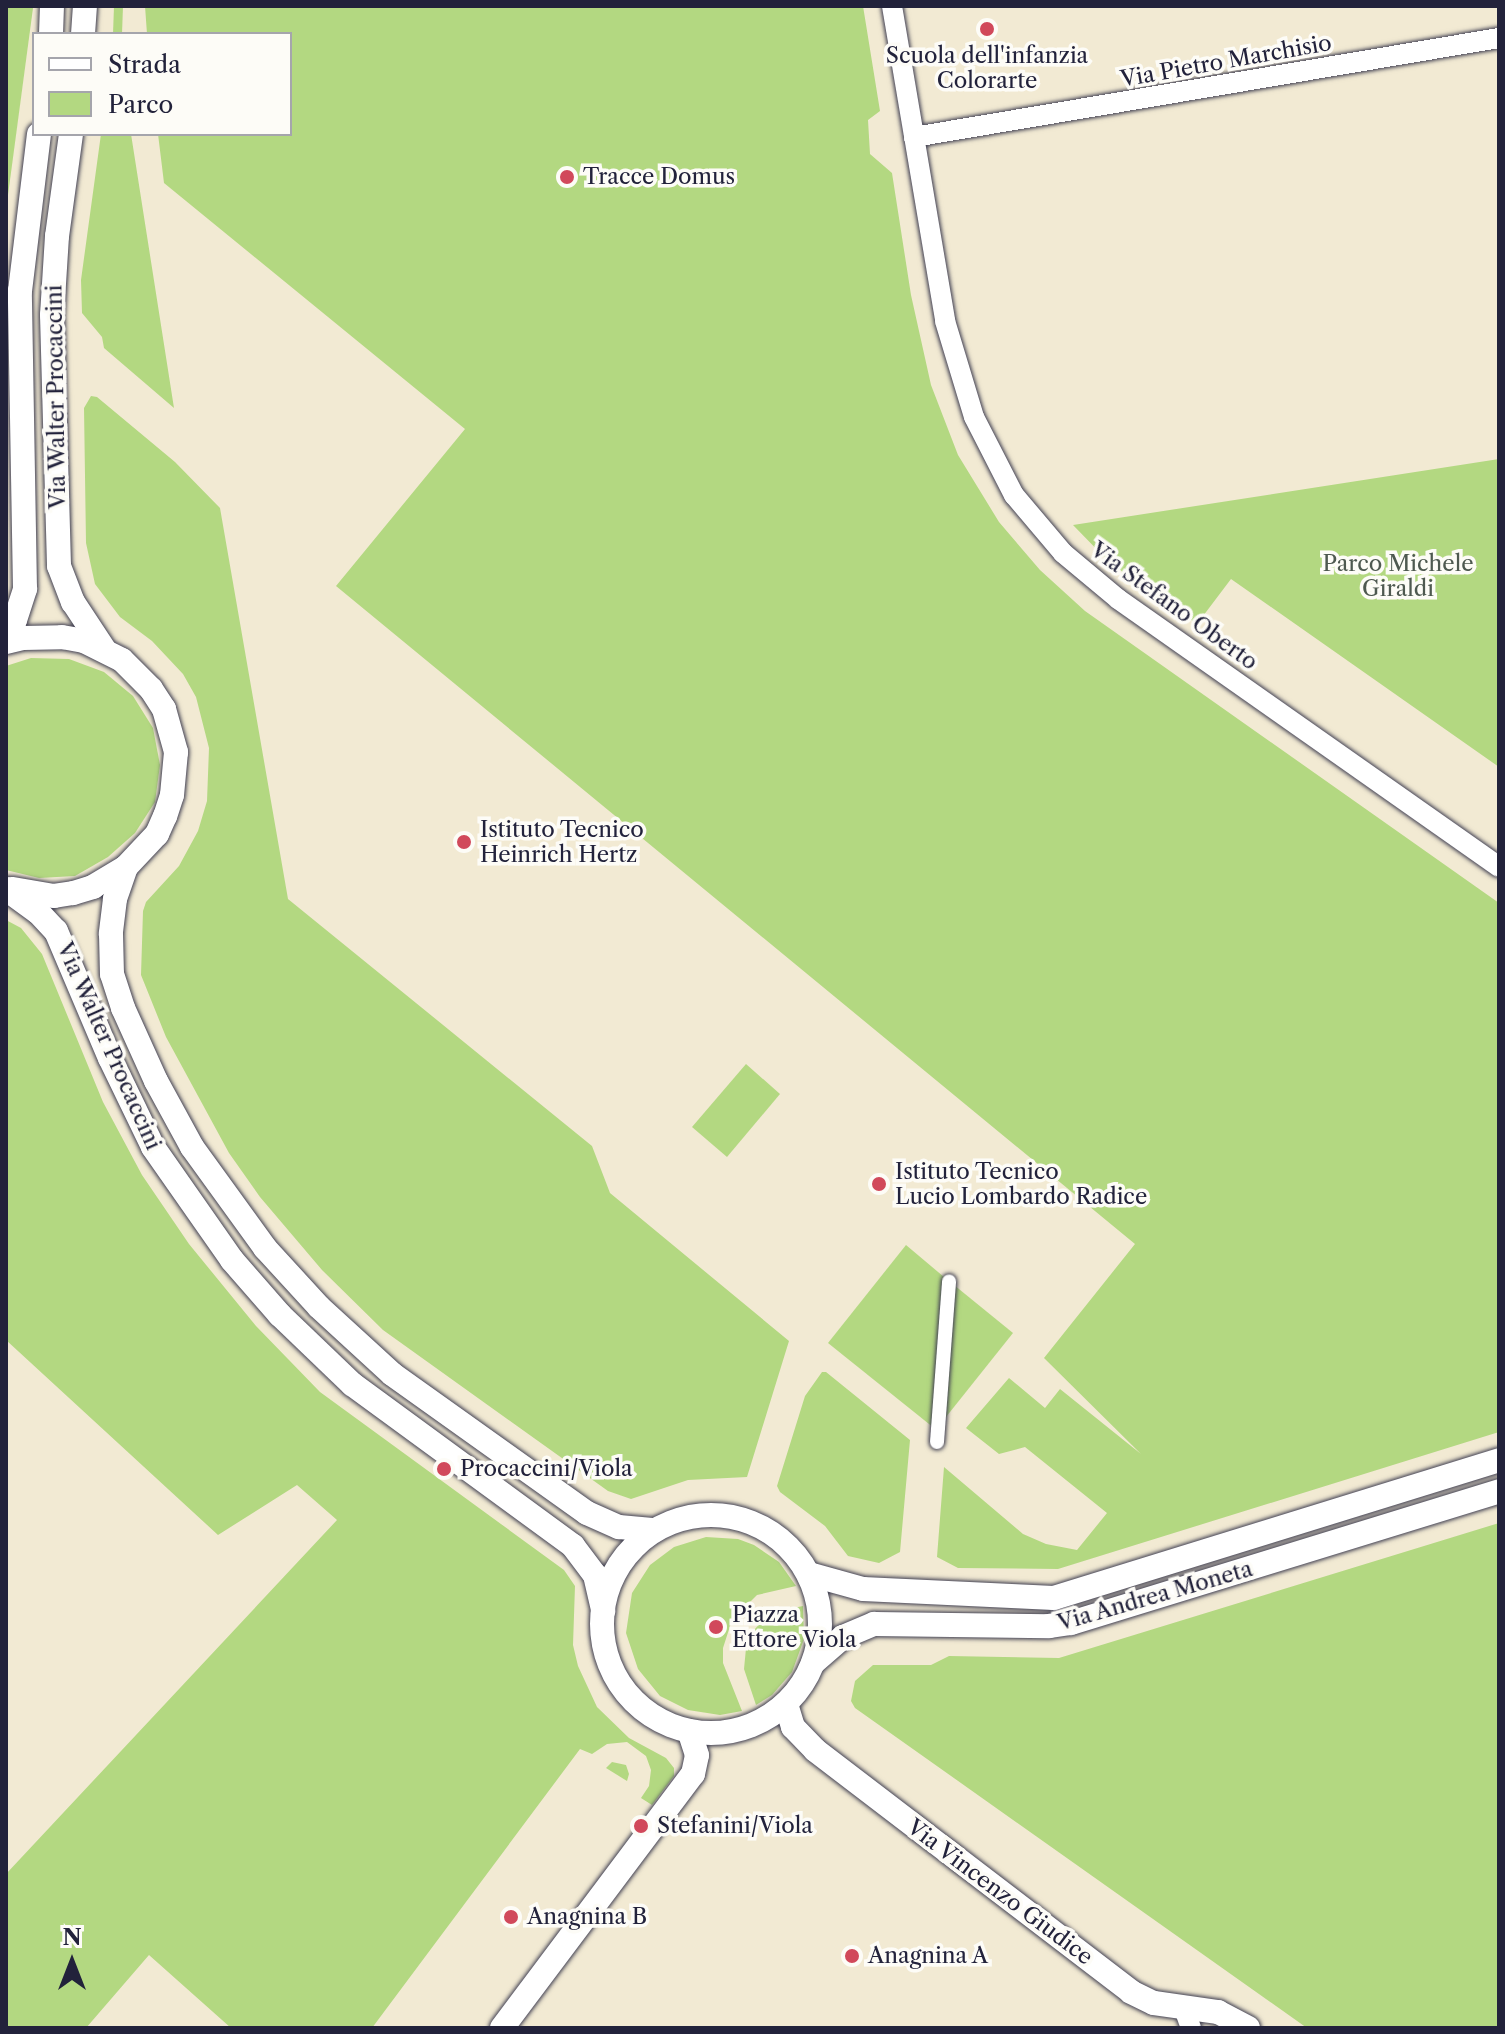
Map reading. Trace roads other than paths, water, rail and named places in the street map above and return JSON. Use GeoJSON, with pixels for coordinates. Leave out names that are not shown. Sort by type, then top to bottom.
{"type":"FeatureCollection","features":[{"type":"Feature","properties":{"kind":"street"},"geometry":{"type":"LineString","coordinates":[[51,32],[52,6]]}},
{"type":"Feature","properties":{"kind":"street"},"geometry":{"type":"LineString","coordinates":[[83,32],[85,6]]}},
{"type":"Feature","properties":{"kind":"street","name":"Via Stefano Oberto"},"geometry":{"type":"LineString","coordinates":[[892,6],[941,304],[954,358],[985,443],[1023,508],[1063,553],[1118,599],[1499,867]]}},
{"type":"Feature","properties":{"kind":"street","name":"Via Pietro Marchisio"},"geometry":{"type":"LineString","coordinates":[[914,137],[1499,38]]}},
{"type":"Feature","properties":{"kind":"street","name":"Via Walter Procaccini"},"geometry":{"type":"LineString","coordinates":[[6,635],[21,606],[25,589],[20,291],[39,136]]}},
{"type":"Feature","properties":{"kind":"street","name":"Via Walter Procaccini"},"geometry":{"type":"LineString","coordinates":[[71,136],[56,246],[52,315],[59,566],[69,595],[104,649]]}},
{"type":"Feature","properties":{"kind":"street","name":"Via Walter Procaccini"},"geometry":{"type":"LineString","coordinates":[[6,642],[23,638],[62,637],[104,649],[137,672],[151,689],[164,709],[176,752],[172,795],[165,816],[157,834],[126,867],[93,887],[73,893],[54,896],[6,888]]}},
{"type":"Feature","properties":{"kind":"street","name":"Via Walter Procaccini"},"geometry":{"type":"LineString","coordinates":[[126,867],[113,907],[111,947],[112,974],[123,1008],[147,1063],[192,1147],[265,1248],[337,1325],[392,1374],[587,1513],[619,1527],[655,1530]]}},
{"type":"Feature","properties":{"kind":"street","name":"Via Walter Procaccini"},"geometry":{"type":"LineString","coordinates":[[6,888],[45,918],[56,931],[153,1147],[232,1260],[290,1325],[352,1384],[573,1546],[595,1575],[603,1611]]}},
{"type":"Feature","properties":{"kind":"street"},"geometry":{"type":"LineString","coordinates":[[937,1442],[949,1281]]}},
{"type":"Feature","properties":{"kind":"street","name":"Via Andrea Moneta"},"geometry":{"type":"LineString","coordinates":[[809,1574],[863,1589],[1044,1598],[1065,1596],[1499,1460]]}},
{"type":"Feature","properties":{"kind":"street","name":"Via Andrea Moneta"},"geometry":{"type":"LineString","coordinates":[[813,1663],[850,1633],[874,1624],[1059,1626],[1499,1491]]}},
{"type":"Feature","properties":{"kind":"street"},"geometry":{"type":"LineString","coordinates":[[701,1515],[739,1519],[778,1537],[809,1574],[818,1606],[813,1663],[801,1687],[786,1704],[757,1723],[732,1732],[689,1731],[652,1715],[622,1688],[605,1651],[603,1611],[608,1587],[626,1555],[655,1530],[701,1515]]}},
{"type":"Feature","properties":{"kind":"street","name":"Via Vincenzo Giudice"},"geometry":{"type":"LineString","coordinates":[[786,1704],[789,1720],[804,1739],[887,1807],[1131,1992],[1187,2017],[1218,2012],[1248,2028]]}},
{"type":"Feature","properties":{"kind":"street"},"geometry":{"type":"LineString","coordinates":[[502,2028],[693,1774],[697,1755],[689,1731]]}},
{"type":"Feature","properties":{"kind":"place","name":"Scuola dell'infanzia Colorarte"},"geometry":{"type":"Point","coordinates":[987,29]}},
{"type":"Feature","properties":{"kind":"place","name":"Tracce Domus"},"geometry":{"type":"Point","coordinates":[567,177]}},
{"type":"Feature","properties":{"kind":"place","name":"Istituto Tecnico Heinrich Hertz"},"geometry":{"type":"Point","coordinates":[464,842]}},
{"type":"Feature","properties":{"kind":"place","name":"Istituto Tecnico Lucio Lombardo Radice"},"geometry":{"type":"Point","coordinates":[879,1184]}},
{"type":"Feature","properties":{"kind":"place","name":"Procaccini/Viola"},"geometry":{"type":"Point","coordinates":[444,1469]}},
{"type":"Feature","properties":{"kind":"place","name":"Piazza Ettore Viola"},"geometry":{"type":"Point","coordinates":[716,1627]}},
{"type":"Feature","properties":{"kind":"place","name":"Stefanini/Viola"},"geometry":{"type":"Point","coordinates":[641,1826]}},
{"type":"Feature","properties":{"kind":"place","name":"Anagnina B"},"geometry":{"type":"Point","coordinates":[511,1917]}},
{"type":"Feature","properties":{"kind":"place","name":"Anagnina A"},"geometry":{"type":"Point","coordinates":[852,1956]}},
{"type":"Feature","properties":{"kind":"park label","name":"Parco Michele Giraldi"},"geometry":{"type":"Point","coordinates":[1398,576]}}]}
